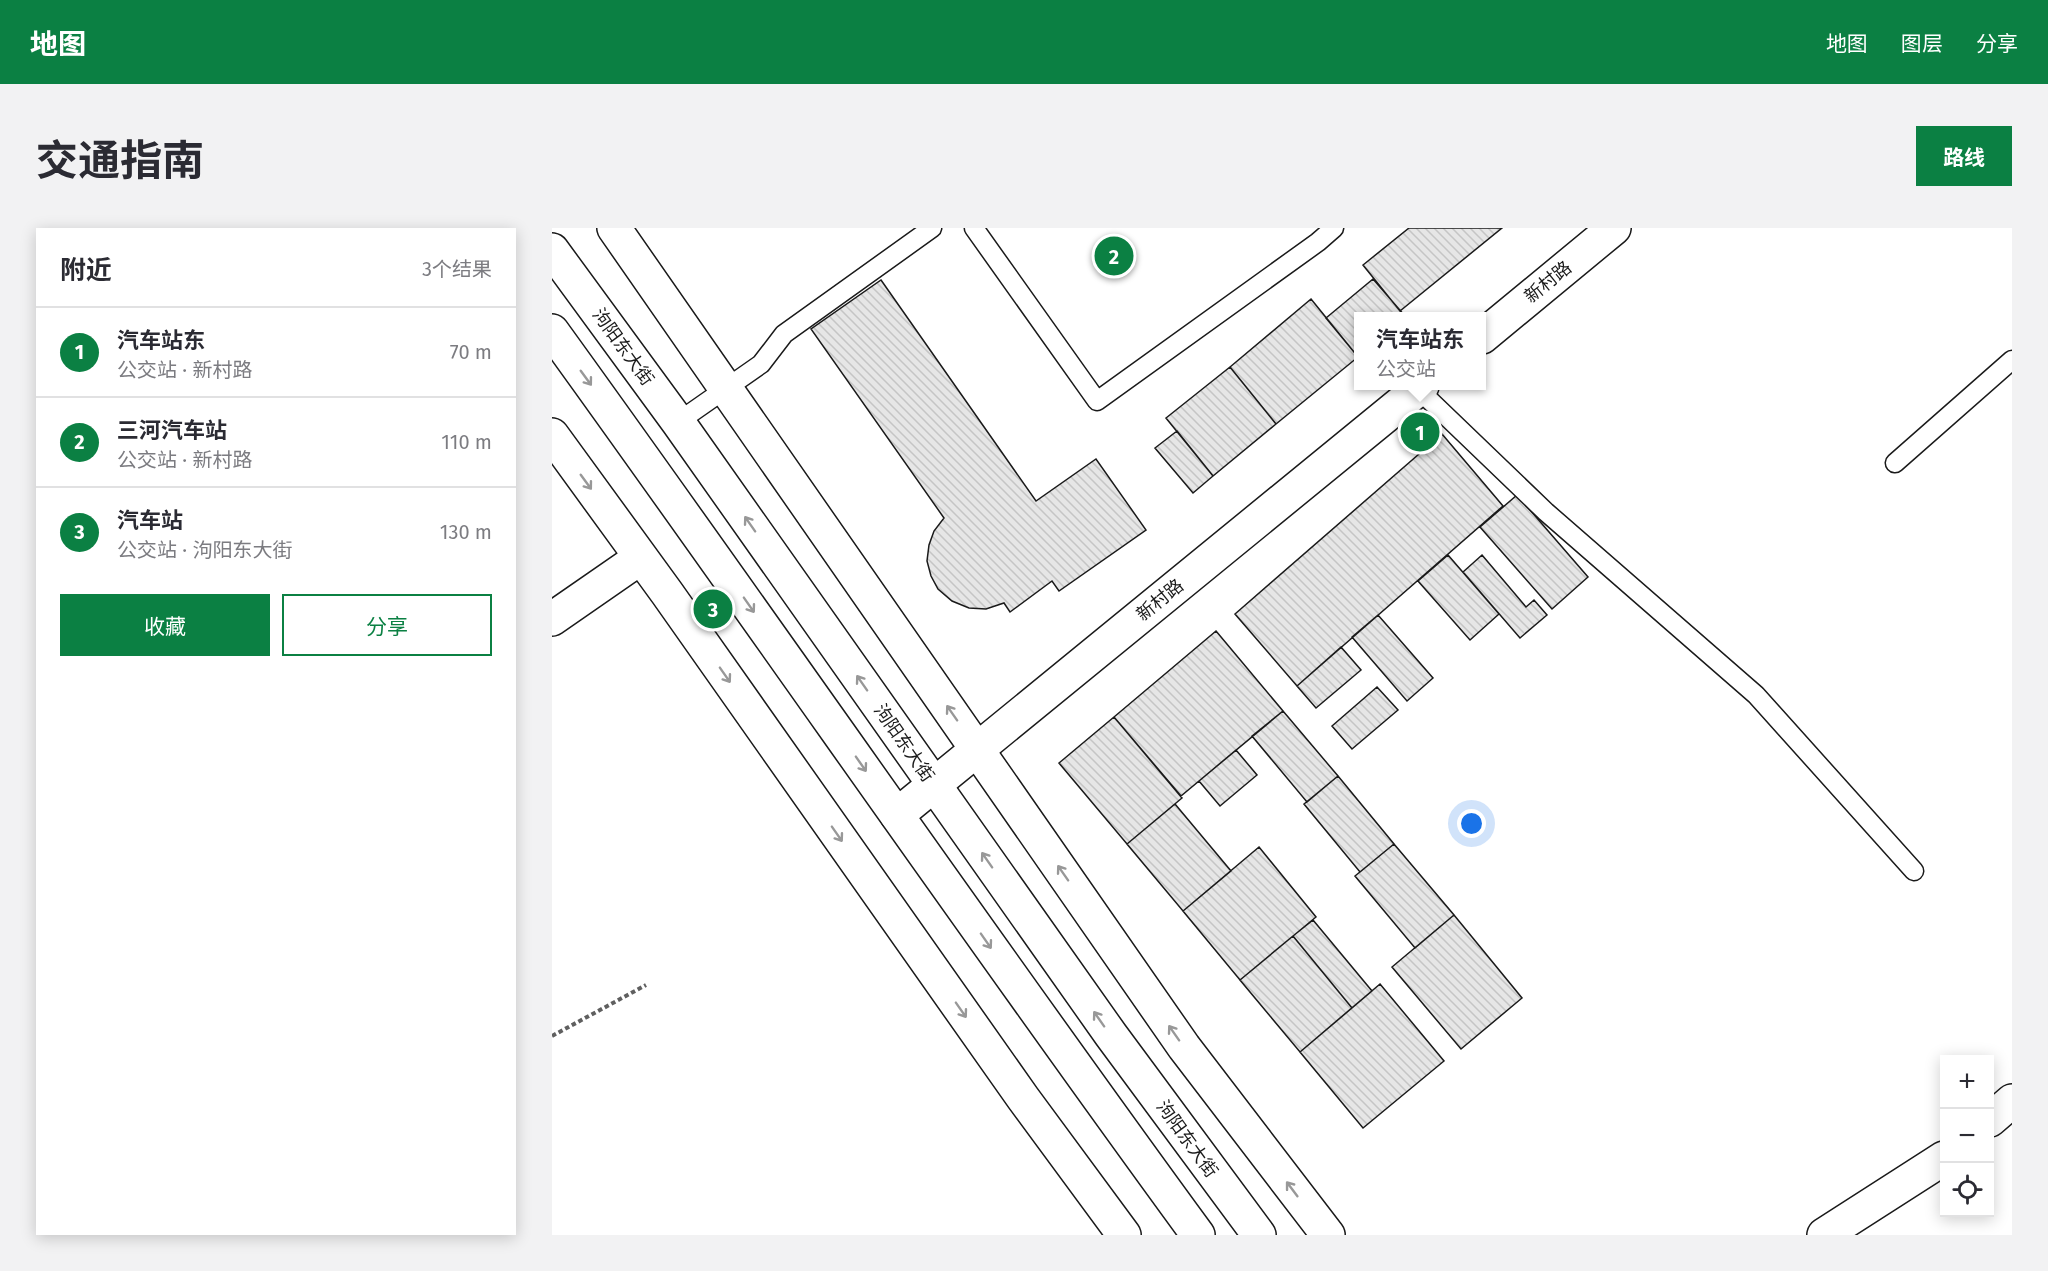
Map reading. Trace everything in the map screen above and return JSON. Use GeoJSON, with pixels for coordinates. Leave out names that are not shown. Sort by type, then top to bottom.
{"type":"FeatureCollection","features":[{"type":"Feature","properties":{"kind":"main road"},"geometry":{"type":"LineString","coordinates":[[614,228],[1184,1047],[1328,1235]]}},
{"type":"Feature","properties":{"kind":"main road","name":"新村路"},"geometry":{"type":"LineString","coordinates":[[1486,334],[1614,228]]}},
{"type":"Feature","properties":{"kind":"main road","name":"泃阳东大街"},"geometry":{"type":"LineString","coordinates":[[552,250],[678,422],[1111,1035],[1259,1235]]}},
{"type":"Feature","properties":{"kind":"main road"},"geometry":{"type":"LineString","coordinates":[[552,331],[723,568],[1072,1063],[1198,1235]]}},
{"type":"Feature","properties":{"kind":"main road","name":"新村路"},"geometry":{"type":"LineString","coordinates":[[897,815],[1416,390]]}},
{"type":"Feature","properties":{"kind":"main road"},"geometry":{"type":"LineString","coordinates":[[552,435],[667,593],[1023,1098],[1124,1235]]}},
{"type":"Feature","properties":{"kind":"main road"},"geometry":{"type":"LineString","coordinates":[[552,619],[640,558]]}},
{"type":"Feature","properties":{"kind":"main road"},"geometry":{"type":"LineString","coordinates":[[1994,1116],[2012,1101]]}},
{"type":"Feature","properties":{"kind":"main road"},"geometry":{"type":"LineString","coordinates":[[1824,1235],[1940,1161]]}},
{"type":"Feature","properties":{"kind":"lane"},"geometry":{"type":"LineString","coordinates":[[678,422],[761,364],[784,334],[932,228]]}},
{"type":"Feature","properties":{"kind":"lane"},"geometry":{"type":"LineString","coordinates":[[974,228],[1097,401],[1318,242],[1334,228]]}},
{"type":"Feature","properties":{"kind":"lane"},"geometry":{"type":"LineString","coordinates":[[1894,463],[2012,360]]}},
{"type":"Feature","properties":{"kind":"lane"},"geometry":{"type":"LineString","coordinates":[[1423,390],[1546,512],[1756,695],[1914,871]]}},
{"type":"Feature","properties":{"kind":"path"},"geometry":{"type":"LineString","coordinates":[[552,1036],[646,986]]}},
{"type":"Feature","properties":{"kind":"building"},"geometry":{"type":"Polygon","coordinates":[[[1409,228],[1502,228],[1400,311],[1363,265],[1409,228]]]}},
{"type":"Feature","properties":{"kind":"building"},"geometry":{"type":"Polygon","coordinates":[[[1373,279],[1402,312],[1354,312],[1354,352],[1326,318],[1373,279]]]}},
{"type":"Feature","properties":{"kind":"building"},"geometry":{"type":"Polygon","coordinates":[[[881,280],[1036,501],[1096,459],[1146,530],[1059,591],[1052,581],[1010,612],[1004,603],[986,609],[969,608],[952,601],[938,589],[927,561],[934,531],[944,518],[811,329],[881,280]]]}},
{"type":"Feature","properties":{"kind":"building"},"geometry":{"type":"Polygon","coordinates":[[[1311,299],[1354,352],[1354,360],[1276,424],[1230,367],[1311,299]]]}},
{"type":"Feature","properties":{"kind":"building"},"geometry":{"type":"Polygon","coordinates":[[[1230,367],[1276,424],[1213,476],[1166,418],[1230,367]]]}},
{"type":"Feature","properties":{"kind":"building"},"geometry":{"type":"Polygon","coordinates":[[[1177,431],[1213,476],[1193,493],[1155,448],[1177,431]]]}},
{"type":"Feature","properties":{"kind":"building"},"geometry":{"type":"Polygon","coordinates":[[[1442,434],[1503,506],[1297,686],[1235,614],[1442,434]]]}},
{"type":"Feature","properties":{"kind":"building"},"geometry":{"type":"Polygon","coordinates":[[[1517,495],[1588,577],[1552,609],[1480,527],[1517,495]]]}},
{"type":"Feature","properties":{"kind":"building"},"geometry":{"type":"Polygon","coordinates":[[[1448,555],[1499,614],[1470,640],[1418,581],[1448,555]]]}},
{"type":"Feature","properties":{"kind":"building"},"geometry":{"type":"Polygon","coordinates":[[[1482,555],[1526,607],[1534,600],[1547,615],[1520,638],[1463,572],[1482,555]]]}},
{"type":"Feature","properties":{"kind":"building"},"geometry":{"type":"Polygon","coordinates":[[[1378,615],[1433,678],[1407,701],[1352,637],[1378,615]]]}},
{"type":"Feature","properties":{"kind":"building"},"geometry":{"type":"Polygon","coordinates":[[[1216,631],[1283,711],[1181,796],[1114,717],[1216,631]]]}},
{"type":"Feature","properties":{"kind":"building"},"geometry":{"type":"Polygon","coordinates":[[[1341,647],[1361,670],[1316,708],[1297,686],[1341,647]]]}},
{"type":"Feature","properties":{"kind":"building"},"geometry":{"type":"Polygon","coordinates":[[[1377,687],[1398,710],[1352,749],[1332,726],[1377,687]]]}},
{"type":"Feature","properties":{"kind":"building"},"geometry":{"type":"Polygon","coordinates":[[[1283,711],[1338,776],[1307,802],[1252,736],[1283,711]]]}},
{"type":"Feature","properties":{"kind":"building"},"geometry":{"type":"Polygon","coordinates":[[[1114,717],[1182,798],[1127,844],[1059,763],[1114,717]]]}},
{"type":"Feature","properties":{"kind":"building"},"geometry":{"type":"Polygon","coordinates":[[[1236,750],[1257,775],[1220,806],[1199,781],[1236,750]]]}},
{"type":"Feature","properties":{"kind":"building"},"geometry":{"type":"Polygon","coordinates":[[[1338,776],[1394,844],[1360,872],[1304,804],[1338,776]]]}},
{"type":"Feature","properties":{"kind":"building"},"geometry":{"type":"Polygon","coordinates":[[[1175,804],[1231,871],[1183,911],[1127,844],[1175,804]]]}},
{"type":"Feature","properties":{"kind":"building"},"geometry":{"type":"Polygon","coordinates":[[[1394,844],[1454,915],[1415,948],[1355,876],[1394,844]]]}},
{"type":"Feature","properties":{"kind":"building"},"geometry":{"type":"Polygon","coordinates":[[[1259,847],[1316,917],[1240,980],[1183,911],[1259,847]]]}},
{"type":"Feature","properties":{"kind":"building"},"geometry":{"type":"Polygon","coordinates":[[[1454,915],[1522,998],[1461,1049],[1392,967],[1454,915]]]}},
{"type":"Feature","properties":{"kind":"building"},"geometry":{"type":"Polygon","coordinates":[[[1313,920],[1372,991],[1352,1008],[1293,936],[1313,920]]]}},
{"type":"Feature","properties":{"kind":"building"},"geometry":{"type":"Polygon","coordinates":[[[1293,936],[1352,1008],[1300,1052],[1240,980],[1293,936]]]}},
{"type":"Feature","properties":{"kind":"building"},"geometry":{"type":"Polygon","coordinates":[[[1380,984],[1444,1061],[1363,1128],[1300,1052],[1380,984]]]}},
{"type":"Feature","properties":{"kind":"place","name":"三河汽车站"},"geometry":{"type":"Point","coordinates":[1114,256]}},
{"type":"Feature","properties":{"kind":"place","name":"汽车站东"},"geometry":{"type":"Point","coordinates":[1420,432]}},
{"type":"Feature","properties":{"kind":"place","name":"汽车站"},"geometry":{"type":"Point","coordinates":[713,609]}}]}
